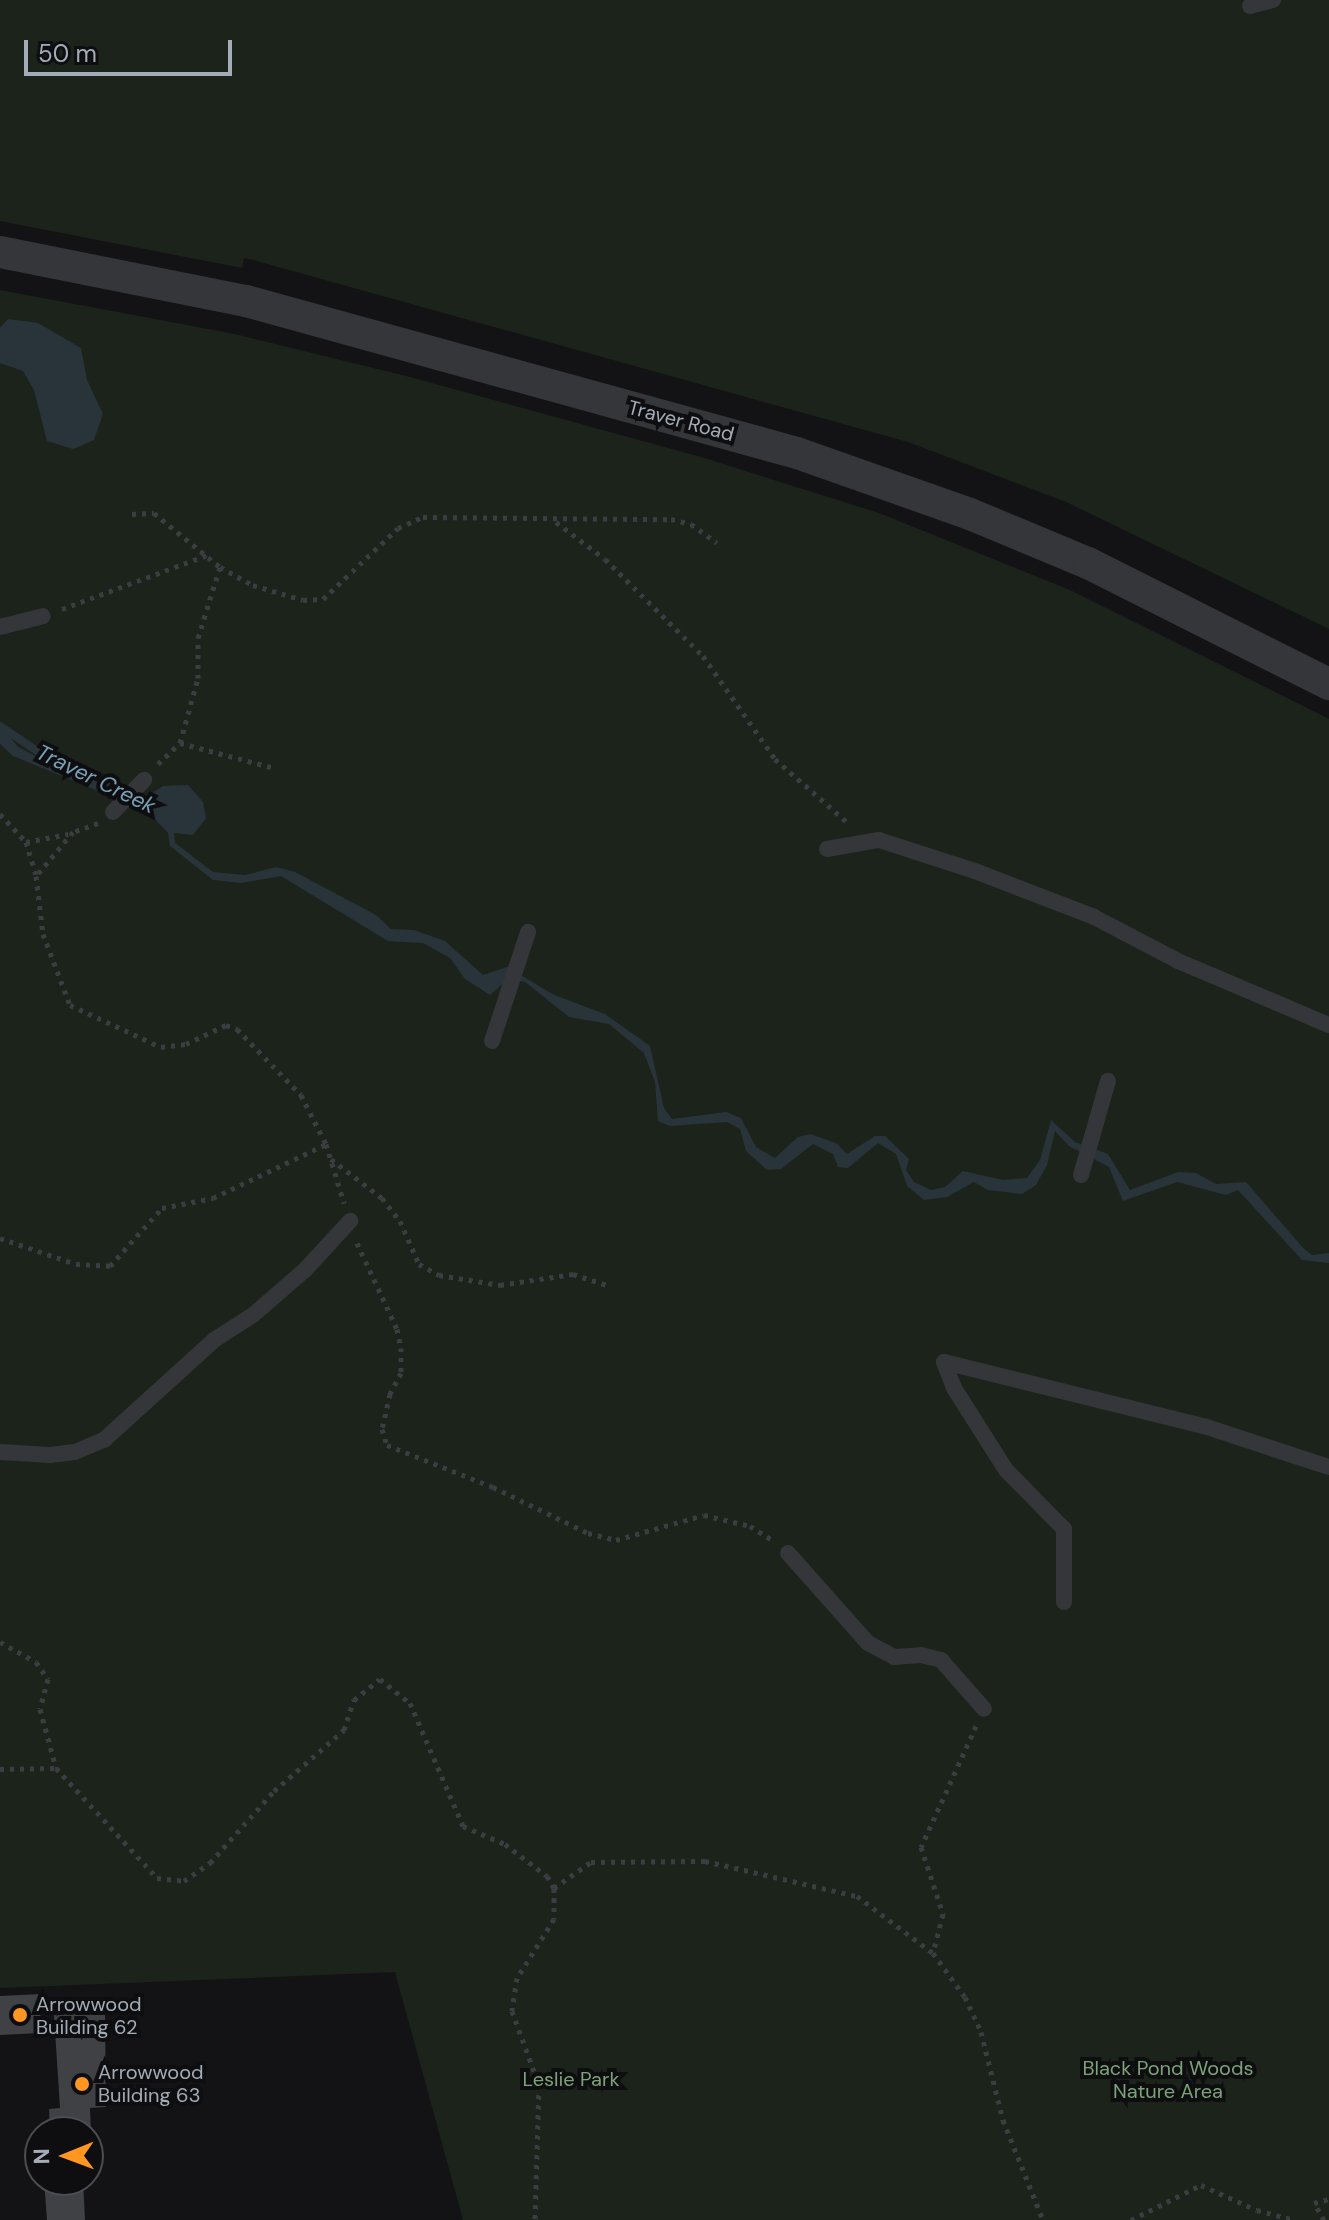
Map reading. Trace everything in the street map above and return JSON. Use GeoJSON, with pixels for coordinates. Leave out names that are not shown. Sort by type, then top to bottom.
{"type":"FeatureCollection","features":[{"type":"Feature","properties":{"kind":"street","name":"Traver Road"},"geometry":{"type":"LineString","coordinates":[[0,252],[246,301],[797,453],[970,514],[1088,563],[1329,684]]}},
{"type":"Feature","properties":{"kind":"lane"},"geometry":{"type":"LineString","coordinates":[[1250,6],[1273,0]]}},
{"type":"Feature","properties":{"kind":"lane"},"geometry":{"type":"LineString","coordinates":[[0,627],[43,616]]}},
{"type":"Feature","properties":{"kind":"lane"},"geometry":{"type":"LineString","coordinates":[[113,812],[144,780]]}},
{"type":"Feature","properties":{"kind":"lane"},"geometry":{"type":"LineString","coordinates":[[827,849],[870,841],[904,846],[1079,911],[1178,961],[1329,1025]]}},
{"type":"Feature","properties":{"kind":"lane"},"geometry":{"type":"LineString","coordinates":[[492,1041],[528,932]]}},
{"type":"Feature","properties":{"kind":"lane"},"geometry":{"type":"LineString","coordinates":[[1081,1175],[1108,1081]]}},
{"type":"Feature","properties":{"kind":"lane"},"geometry":{"type":"LineString","coordinates":[[0,1452],[50,1455],[75,1452],[105,1439],[214,1340],[253,1315],[305,1270],[350,1221]]}},
{"type":"Feature","properties":{"kind":"lane"},"geometry":{"type":"LineString","coordinates":[[1064,1602],[1064,1529],[1006,1470],[954,1388],[944,1362],[1207,1427],[1329,1467]]}},
{"type":"Feature","properties":{"kind":"lane"},"geometry":{"type":"LineString","coordinates":[[788,1553],[856,1632],[894,1657],[941,1660],[984,1709]]}},
{"type":"Feature","properties":{"kind":"path"},"geometry":{"type":"LineString","coordinates":[[132,514],[154,513],[220,567],[276,594],[323,599],[412,520],[681,520],[717,543]]}},
{"type":"Feature","properties":{"kind":"path"},"geometry":{"type":"LineString","coordinates":[[552,520],[605,559],[667,619],[715,670],[775,759],[870,841]]}},
{"type":"Feature","properties":{"kind":"path"},"geometry":{"type":"LineString","coordinates":[[43,616],[207,555]]}},
{"type":"Feature","properties":{"kind":"path"},"geometry":{"type":"LineString","coordinates":[[144,780],[180,743],[198,678],[198,638],[220,567]]}},
{"type":"Feature","properties":{"kind":"path"},"geometry":{"type":"LineString","coordinates":[[180,743],[271,767]]}},
{"type":"Feature","properties":{"kind":"path"},"geometry":{"type":"LineString","coordinates":[[0,814],[26,842],[36,876]]}},
{"type":"Feature","properties":{"kind":"path"},"geometry":{"type":"LineString","coordinates":[[26,842],[73,832]]}},
{"type":"Feature","properties":{"kind":"path"},"geometry":{"type":"LineString","coordinates":[[0,1238],[76,1264],[110,1266],[162,1208],[213,1198],[326,1144]]}},
{"type":"Feature","properties":{"kind":"path"},"geometry":{"type":"LineString","coordinates":[[330,1158],[382,1198],[400,1221],[419,1264],[439,1275],[500,1285],[573,1274],[607,1285]]}},
{"type":"Feature","properties":{"kind":"path"},"geometry":{"type":"LineString","coordinates":[[0,1642],[36,1662],[48,1679],[40,1709],[56,1768],[157,1878],[184,1881],[210,1863],[274,1791],[344,1730],[354,1700],[380,1679],[410,1703],[463,1826],[505,1844],[547,1876],[554,1888],[554,1919],[517,1978],[512,2011],[539,2085],[535,2220]]}},
{"type":"Feature","properties":{"kind":"path"},"geometry":{"type":"LineString","coordinates":[[933,1953],[943,1914],[921,1847],[984,1709]]}},
{"type":"Feature","properties":{"kind":"path"},"geometry":{"type":"LineString","coordinates":[[0,1769],[56,1768]]}},
{"type":"Feature","properties":{"kind":"path"},"geometry":{"type":"LineString","coordinates":[[554,1888],[591,1862],[705,1861],[857,1896],[933,1953],[965,1997],[981,2032],[1003,2120],[1043,2220]]}},
{"type":"Feature","properties":{"kind":"path"},"geometry":{"type":"LineString","coordinates":[[1131,2220],[1201,2185],[1257,2210],[1295,2220]]}},
{"type":"Feature","properties":{"kind":"path"},"geometry":{"type":"LineString","coordinates":[[1324,2220],[1314,2203],[1329,2199]]}},
{"type":"Feature","properties":{"kind":"green space"},"geometry":{"type":"Polygon","coordinates":[[[0,0],[1329,0],[1329,629],[1066,502],[908,442],[253,260],[244,258],[242,268],[0,221],[0,0]]]}},
{"type":"Feature","properties":{"kind":"green space"},"geometry":{"type":"Polygon","coordinates":[[[0,290],[235,334],[410,377],[701,457],[879,513],[1070,590],[1329,719],[1329,2220],[463,2220],[395,1972],[0,1988],[0,290]]]}},
{"type":"Feature","properties":{"kind":"shaded area"},"geometry":{"type":"Polygon","coordinates":[[[8,319],[38,323],[81,348],[87,380],[103,414],[94,440],[73,449],[47,441],[34,390],[23,371],[0,363],[0,328],[8,319]]]}},
{"type":"Feature","properties":{"kind":"shaded area"},"geometry":{"type":"Polygon","coordinates":[[[0,725],[18,747],[35,756],[144,798],[163,786],[188,785],[203,802],[206,818],[193,835],[174,833],[175,843],[213,872],[245,875],[276,867],[295,872],[376,915],[391,929],[414,930],[445,941],[483,975],[507,967],[554,995],[605,1014],[650,1046],[664,1108],[672,1119],[726,1112],[741,1118],[756,1147],[775,1158],[798,1137],[810,1134],[836,1143],[847,1154],[875,1136],[885,1136],[909,1159],[906,1170],[914,1182],[931,1190],[945,1187],[963,1171],[1003,1180],[1027,1178],[1040,1160],[1051,1120],[1075,1142],[1108,1154],[1130,1190],[1178,1172],[1196,1173],[1216,1184],[1246,1182],[1304,1249],[1312,1255],[1329,1253],[1329,1263],[1302,1260],[1238,1190],[1226,1195],[1177,1182],[1123,1201],[1109,1167],[1069,1146],[1055,1131],[1047,1165],[1036,1185],[1022,1194],[988,1190],[974,1182],[947,1197],[924,1200],[907,1186],[896,1154],[878,1143],[848,1168],[838,1167],[833,1154],[813,1144],[781,1169],[767,1170],[746,1151],[740,1129],[727,1122],[670,1126],[658,1121],[655,1082],[644,1053],[609,1024],[569,1017],[525,982],[508,979],[490,995],[465,979],[450,958],[423,943],[388,941],[281,876],[241,883],[213,880],[170,846],[168,833],[147,811],[13,756],[0,744],[0,725]]]}},
{"type":"Feature","properties":{"kind":"building","name":"Arrowwood Building 62"},"geometry":{"type":"Polygon","coordinates":[[[40,1994],[41,2033],[0,2035],[0,1996],[40,1994]]]}},
{"type":"Feature","properties":{"kind":"building","name":"Arrowwood Building 63"},"geometry":{"type":"Polygon","coordinates":[[[105,2013],[106,2107],[90,2108],[90,2116],[49,2116],[49,2109],[60,2108],[54,2015],[105,2013]]]}},
{"type":"Feature","properties":{"kind":"building"},"geometry":{"type":"Polygon","coordinates":[[[45,2196],[84,2196],[85,2220],[47,2220],[45,2196]]]}},
{"type":"Feature","properties":{"kind":"waterway","name":"Traver Creek"},"geometry":{"type":"LineString","coordinates":[[0,726],[40,753],[153,802]]}},
{"type":"Feature","properties":{"kind":"place","name":"Arrowwood Building 62"},"geometry":{"type":"Point","coordinates":[20,2015]}},
{"type":"Feature","properties":{"kind":"place","name":"Arrowwood Building 63"},"geometry":{"type":"Point","coordinates":[82,2084]}},
{"type":"Feature","properties":{"kind":"park label","name":"Leslie Park"},"geometry":{"type":"Point","coordinates":[571,2079]}},
{"type":"Feature","properties":{"kind":"park label","name":"Black Pond Woods Nature Area"},"geometry":{"type":"Point","coordinates":[1168,2080]}}]}
